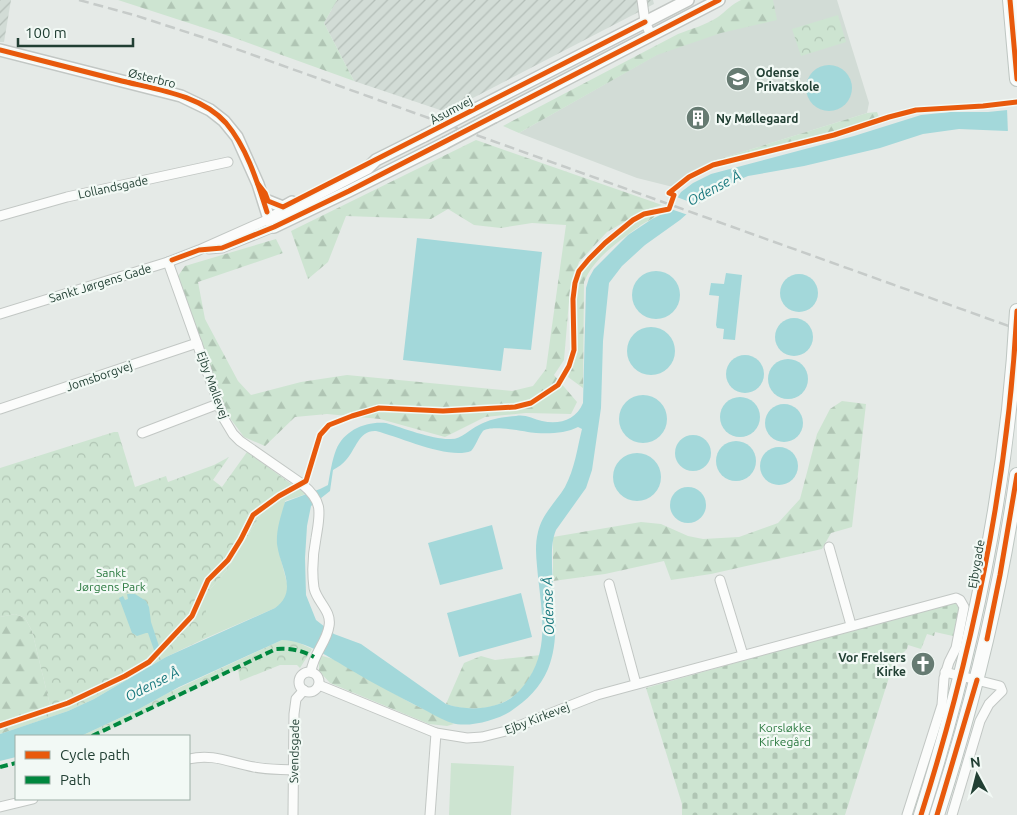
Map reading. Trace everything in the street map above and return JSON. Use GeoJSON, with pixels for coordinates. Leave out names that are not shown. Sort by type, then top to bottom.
{"type":"FeatureCollection","features":[{"type":"Feature","properties":{"kind":"main road"},"geometry":{"type":"LineString","coordinates":[[1010,0],[1017,79]]}},
{"type":"Feature","properties":{"kind":"main road","name":"Ejbygade"},"geometry":{"type":"LineString","coordinates":[[921,815],[940,755],[980,598],[996,508],[1008,410],[1017,311]]}},
{"type":"Feature","properties":{"kind":"main road","name":"Ejbygade"},"geometry":{"type":"LineString","coordinates":[[937,815],[977,680],[1000,575],[1017,475]]}},
{"type":"Feature","properties":{"kind":"street"},"geometry":{"type":"LineString","coordinates":[[642,0],[645,22],[651,34]]}},
{"type":"Feature","properties":{"kind":"street","name":"Åsumvej"},"geometry":{"type":"LineString","coordinates":[[274,221],[368,168],[376,160],[688,0]]}},
{"type":"Feature","properties":{"kind":"street"},"geometry":{"type":"LineString","coordinates":[[274,221],[350,191],[719,0]]}},
{"type":"Feature","properties":{"kind":"street","name":"Østerbro"},"geometry":{"type":"LineString","coordinates":[[0,50],[181,96],[198,103],[224,121],[237,137],[274,221]]}},
{"type":"Feature","properties":{"kind":"street"},"geometry":{"type":"LineString","coordinates":[[268,201],[283,207],[376,160]]}},
{"type":"Feature","properties":{"kind":"street","name":"Lollandsgade"},"geometry":{"type":"LineString","coordinates":[[0,216],[66,197],[228,162]]}},
{"type":"Feature","properties":{"kind":"street","name":"Østerbro"},"geometry":{"type":"LineString","coordinates":[[258,184],[265,193],[274,221]]}},
{"type":"Feature","properties":{"kind":"street","name":"Sankt Jørgens Gade"},"geometry":{"type":"LineString","coordinates":[[0,314],[168,262],[199,250],[222,248],[274,221]]}},
{"type":"Feature","properties":{"kind":"street","name":"Ejby Møllevej"},"geometry":{"type":"LineString","coordinates":[[168,262],[218,404],[233,434],[240,441],[311,491],[318,503],[320,516],[315,541],[314,588],[318,600],[330,619],[329,628],[312,665],[311,672]]}},
{"type":"Feature","properties":{"kind":"street","name":"Jomsborgvej"},"geometry":{"type":"LineString","coordinates":[[0,409],[197,343]]}},
{"type":"Feature","properties":{"kind":"street"},"geometry":{"type":"LineString","coordinates":[[142,433],[218,404]]}},
{"type":"Feature","properties":{"kind":"street"},"geometry":{"type":"LineString","coordinates":[[829,547],[851,625]]}},
{"type":"Feature","properties":{"kind":"street"},"geometry":{"type":"LineString","coordinates":[[720,580],[743,655]]}},
{"type":"Feature","properties":{"kind":"street"},"geometry":{"type":"LineString","coordinates":[[609,584],[636,684]]}},
{"type":"Feature","properties":{"kind":"street","name":"Ejby Kirkevej"},"geometry":{"type":"LineString","coordinates":[[436,733],[455,738],[482,737],[506,731],[597,695],[953,597]]}},
{"type":"Feature","properties":{"kind":"street","name":"Ejbygade"},"geometry":{"type":"LineString","coordinates":[[907,815],[942,705],[945,672],[956,648],[964,611],[963,603],[953,597]]}},
{"type":"Feature","properties":{"kind":"street"},"geometry":{"type":"LineString","coordinates":[[311,672],[318,677],[318,685],[314,690],[304,690],[300,684],[301,676],[311,672]]}},
{"type":"Feature","properties":{"kind":"street"},"geometry":{"type":"LineString","coordinates":[[945,672],[1000,686],[1002,691],[989,704],[980,720],[952,815]]}},
{"type":"Feature","properties":{"kind":"street"},"geometry":{"type":"LineString","coordinates":[[318,685],[436,733],[430,815]]}},
{"type":"Feature","properties":{"kind":"street","name":"Svendsgade"},"geometry":{"type":"LineString","coordinates":[[293,815],[295,705],[299,694],[304,690]]}},
{"type":"Feature","properties":{"kind":"street"},"geometry":{"type":"LineString","coordinates":[[190,759],[212,757],[254,767],[294,770]]}},
{"type":"Feature","properties":{"kind":"street"},"geometry":{"type":"LineString","coordinates":[[2,810],[30,800]]}},
{"type":"Feature","properties":{"kind":"shaded area"},"geometry":{"type":"Polygon","coordinates":[[[0,0],[11,0],[4,42],[0,42],[0,0]]]}},
{"type":"Feature","properties":{"kind":"shaded area"},"geometry":{"type":"Polygon","coordinates":[[[337,0],[653,0],[654,4],[446,112],[354,81],[324,23],[337,0]]]}},
{"type":"Feature","properties":{"kind":"shaded area","name":"Odense Privatskole"},"geometry":{"type":"Polygon","coordinates":[[[753,0],[837,0],[869,103],[867,113],[710,162],[690,172],[673,187],[637,178],[519,133],[753,0]]]}},
{"type":"Feature","properties":{"kind":"green space"},"geometry":{"type":"Polygon","coordinates":[[[118,0],[337,0],[324,23],[354,81],[232,37],[118,0]]]}},
{"type":"Feature","properties":{"kind":"green space"},"geometry":{"type":"Polygon","coordinates":[[[741,0],[773,0],[777,20],[721,33],[657,55],[519,133],[503,126],[678,34],[713,20],[741,0]]]}},
{"type":"Feature","properties":{"kind":"green space"},"geometry":{"type":"Polygon","coordinates":[[[838,15],[846,42],[801,56],[792,29],[838,15]]]}},
{"type":"Feature","properties":{"kind":"green space"},"geometry":{"type":"Polygon","coordinates":[[[877,112],[879,117],[826,135],[712,164],[690,172],[710,162],[867,113],[877,112]]]}},
{"type":"Feature","properties":{"kind":"green space"},"geometry":{"type":"Polygon","coordinates":[[[476,140],[662,205],[645,210],[607,232],[579,262],[570,289],[564,360],[554,375],[577,402],[571,414],[526,413],[485,417],[445,437],[380,419],[327,414],[295,417],[265,446],[244,437],[227,414],[178,276],[185,266],[276,239],[283,253],[198,282],[205,319],[238,381],[251,395],[301,382],[347,375],[512,391],[533,386],[546,369],[566,225],[532,223],[501,228],[474,225],[448,209],[431,219],[346,216],[328,262],[308,279],[291,231],[476,140]]]}},
{"type":"Feature","properties":{"kind":"green space"},"geometry":{"type":"Polygon","coordinates":[[[659,211],[608,250],[594,265],[584,282],[583,388],[568,377],[574,360],[577,335],[576,286],[580,274],[588,262],[610,240],[635,222],[659,211]]]}},
{"type":"Feature","properties":{"kind":"green space"},"geometry":{"type":"Polygon","coordinates":[[[842,401],[866,404],[852,527],[831,533],[822,549],[711,574],[671,580],[664,561],[605,574],[553,581],[553,537],[641,522],[661,524],[688,536],[703,539],[739,537],[778,523],[800,499],[817,434],[830,409],[842,401]]]}},
{"type":"Feature","properties":{"kind":"green space","name":"Sankt Jørgens Park"},"geometry":{"type":"Polygon","coordinates":[[[118,432],[135,487],[166,476],[168,482],[214,465],[229,457],[213,480],[222,487],[247,452],[298,487],[261,514],[226,571],[206,594],[206,638],[166,657],[94,699],[68,711],[36,722],[50,705],[32,631],[25,618],[15,614],[0,617],[0,468],[118,432]]]}},
{"type":"Feature","properties":{"kind":"green space"},"geometry":{"type":"Polygon","coordinates":[[[298,487],[306,494],[285,501],[280,556],[288,587],[287,595],[283,602],[275,608],[206,638],[206,594],[226,571],[261,514],[298,487]]]}},
{"type":"Feature","properties":{"kind":"green space","name":"Korsløkke Kirkegård"},"geometry":{"type":"Polygon","coordinates":[[[951,602],[959,608],[953,636],[935,632],[934,636],[927,634],[921,649],[908,645],[907,649],[894,662],[845,815],[682,815],[682,804],[646,688],[951,602]]]}},
{"type":"Feature","properties":{"kind":"green space"},"geometry":{"type":"Polygon","coordinates":[[[15,614],[25,618],[32,631],[50,705],[36,722],[0,734],[0,617],[15,614]]]}},
{"type":"Feature","properties":{"kind":"green space"},"geometry":{"type":"Polygon","coordinates":[[[282,640],[293,640],[312,649],[300,668],[297,665],[280,665],[240,681],[238,669],[97,735],[83,735],[282,640]]]}},
{"type":"Feature","properties":{"kind":"green space"},"geometry":{"type":"Polygon","coordinates":[[[319,655],[333,659],[411,703],[454,724],[447,726],[429,724],[330,683],[319,671],[319,655]]]}},
{"type":"Feature","properties":{"kind":"green space"},"geometry":{"type":"Polygon","coordinates":[[[541,655],[522,689],[506,701],[496,705],[476,708],[456,707],[446,704],[464,663],[481,656],[495,660],[541,655]]]}},
{"type":"Feature","properties":{"kind":"green space"},"geometry":{"type":"Polygon","coordinates":[[[451,763],[514,766],[511,815],[449,815],[451,763]]]}},
{"type":"Feature","properties":{"kind":"water"},"geometry":{"type":"Polygon","coordinates":[[[824,65],[834,65],[848,75],[852,88],[848,101],[842,107],[834,111],[824,111],[810,101],[806,93],[806,83],[816,69],[824,65]]]}},
{"type":"Feature","properties":{"kind":"water","name":"Odense Å"},"geometry":{"type":"Polygon","coordinates":[[[1017,109],[1017,130],[959,129],[923,134],[880,148],[804,166],[748,176],[714,190],[680,220],[645,245],[622,266],[609,283],[603,341],[601,408],[592,470],[586,488],[556,530],[553,539],[552,567],[555,632],[552,657],[545,676],[537,688],[528,698],[511,711],[474,724],[452,723],[377,685],[318,651],[300,643],[282,640],[179,687],[139,709],[83,735],[15,735],[15,757],[0,761],[0,734],[68,711],[94,699],[166,657],[275,608],[286,594],[287,587],[277,544],[280,517],[285,502],[328,485],[336,450],[344,437],[356,428],[364,425],[386,423],[442,439],[454,439],[483,423],[511,416],[523,416],[548,422],[561,422],[576,414],[583,403],[586,288],[589,278],[594,269],[628,235],[670,210],[681,192],[693,183],[711,174],[854,136],[921,115],[951,112],[988,112],[1017,109]],[[578,427],[564,432],[547,433],[501,428],[487,429],[483,431],[471,451],[462,453],[450,453],[424,447],[376,431],[366,434],[358,441],[345,461],[333,470],[330,491],[311,506],[307,526],[305,558],[306,595],[316,620],[334,634],[361,644],[446,704],[467,708],[481,708],[510,699],[529,678],[540,652],[542,609],[536,558],[537,536],[543,519],[565,487],[573,466],[582,429],[578,427]]]}},
{"type":"Feature","properties":{"kind":"water"},"geometry":{"type":"Polygon","coordinates":[[[417,238],[542,252],[531,350],[504,348],[501,371],[403,360],[417,238]]]}},
{"type":"Feature","properties":{"kind":"water"},"geometry":{"type":"Polygon","coordinates":[[[651,271],[661,271],[673,278],[680,290],[680,300],[673,312],[661,319],[651,319],[643,315],[636,308],[632,300],[632,290],[636,282],[643,275],[651,271]]]}},
{"type":"Feature","properties":{"kind":"water"},"geometry":{"type":"Polygon","coordinates":[[[726,273],[742,275],[735,340],[723,339],[724,329],[717,328],[716,325],[719,296],[709,295],[711,283],[724,284],[726,273]]]}},
{"type":"Feature","properties":{"kind":"water"},"geometry":{"type":"Polygon","coordinates":[[[799,274],[813,279],[818,293],[813,307],[799,312],[785,307],[780,293],[785,279],[799,274]]]}},
{"type":"Feature","properties":{"kind":"water"},"geometry":{"type":"Polygon","coordinates":[[[794,318],[808,323],[813,337],[808,351],[794,356],[780,351],[775,337],[780,323],[794,318]]]}},
{"type":"Feature","properties":{"kind":"water"},"geometry":{"type":"Polygon","coordinates":[[[651,327],[660,329],[668,334],[673,342],[675,351],[673,360],[668,368],[660,373],[651,375],[642,373],[634,368],[629,360],[627,351],[629,342],[634,334],[642,329],[651,327]]]}},
{"type":"Feature","properties":{"kind":"water"},"geometry":{"type":"Polygon","coordinates":[[[745,355],[759,360],[764,374],[759,388],[745,393],[731,388],[726,374],[731,360],[745,355]]]}},
{"type":"Feature","properties":{"kind":"water"},"geometry":{"type":"Polygon","coordinates":[[[788,359],[802,365],[808,379],[802,393],[788,399],[774,393],[768,379],[774,365],[788,359]]]}},
{"type":"Feature","properties":{"kind":"water"},"geometry":{"type":"Polygon","coordinates":[[[643,395],[652,397],[660,402],[665,410],[667,419],[665,428],[660,436],[652,441],[643,443],[634,441],[626,436],[621,428],[619,419],[621,410],[626,402],[634,397],[643,395]]]}},
{"type":"Feature","properties":{"kind":"water"},"geometry":{"type":"Polygon","coordinates":[[[740,397],[754,403],[760,417],[754,431],[740,437],[726,431],[720,417],[726,403],[740,397]]]}},
{"type":"Feature","properties":{"kind":"water"},"geometry":{"type":"Polygon","coordinates":[[[784,404],[798,409],[803,423],[798,437],[784,442],[770,437],[765,423],[770,409],[784,404]]]}},
{"type":"Feature","properties":{"kind":"water"},"geometry":{"type":"Polygon","coordinates":[[[693,435],[700,436],[706,440],[710,446],[710,460],[706,466],[700,470],[693,471],[686,470],[680,466],[676,460],[675,453],[676,446],[680,440],[686,436],[693,435]]]}},
{"type":"Feature","properties":{"kind":"water"},"geometry":{"type":"Polygon","coordinates":[[[736,441],[750,447],[756,461],[750,475],[736,481],[722,475],[716,461],[722,447],[736,441]]]}},
{"type":"Feature","properties":{"kind":"water"},"geometry":{"type":"Polygon","coordinates":[[[779,447],[793,452],[798,466],[793,480],[779,485],[765,480],[760,466],[765,452],[779,447]]]}},
{"type":"Feature","properties":{"kind":"water"},"geometry":{"type":"Polygon","coordinates":[[[637,453],[646,455],[654,460],[659,468],[661,477],[659,486],[654,494],[646,499],[637,501],[628,499],[620,494],[615,486],[613,477],[615,468],[620,460],[628,455],[637,453]]]}},
{"type":"Feature","properties":{"kind":"water"},"geometry":{"type":"Polygon","coordinates":[[[688,487],[695,488],[701,492],[705,498],[705,512],[701,518],[695,522],[688,523],[681,522],[675,518],[671,512],[670,505],[671,498],[675,492],[681,488],[688,487]]]}},
{"type":"Feature","properties":{"kind":"water"},"geometry":{"type":"Polygon","coordinates":[[[492,525],[503,569],[440,585],[428,543],[492,525]]]}},
{"type":"Feature","properties":{"kind":"water"},"geometry":{"type":"Polygon","coordinates":[[[521,593],[532,637],[459,657],[447,613],[521,593]]]}},
{"type":"Feature","properties":{"kind":"water"},"geometry":{"type":"Polygon","coordinates":[[[127,594],[135,594],[146,601],[159,646],[157,650],[154,650],[148,633],[137,636],[132,633],[119,598],[123,596],[125,600],[128,599],[127,594]]]}},
{"type":"Feature","properties":{"kind":"pier"},"geometry":{"type":"Polygon","coordinates":[[[1017,106],[1017,132],[1008,134],[1007,108],[1017,106]]]}},
{"type":"Feature","properties":{"kind":"pier"},"geometry":{"type":"Polygon","coordinates":[[[674,196],[698,206],[688,215],[668,208],[674,196]]]}},
{"type":"Feature","properties":{"kind":"railway"},"geometry":{"type":"LineString","coordinates":[[79,0],[134,15],[214,41],[1017,329]]}},
{"type":"Feature","properties":{"kind":"marked path"},"geometry":{"type":"LineString","coordinates":[[94,735],[276,649],[295,650],[314,657]]}},
{"type":"Feature","properties":{"kind":"marked path"},"geometry":{"type":"LineString","coordinates":[[0,767],[15,763]]}},
{"type":"Feature","properties":{"kind":"cycle path"},"geometry":{"type":"LineString","coordinates":[[172,260],[199,250],[222,248],[274,227],[349,191],[719,0]]}},
{"type":"Feature","properties":{"kind":"cycle path"},"geometry":{"type":"LineString","coordinates":[[1010,0],[1017,79]]}},
{"type":"Feature","properties":{"kind":"cycle path"},"geometry":{"type":"LineString","coordinates":[[258,184],[268,201],[283,207],[645,22]]}},
{"type":"Feature","properties":{"kind":"cycle path"},"geometry":{"type":"LineString","coordinates":[[0,50],[161,90],[203,105],[226,123],[240,143],[251,165],[267,212]]}},
{"type":"Feature","properties":{"kind":"cycle path"},"geometry":{"type":"LineString","coordinates":[[0,726],[68,703],[125,676],[149,662],[192,616],[208,580],[228,560],[253,515],[279,496],[306,481],[320,435],[329,425],[379,408],[443,411],[515,407],[531,403],[558,385],[569,366],[574,350],[573,299],[579,271],[605,243],[633,220],[644,214],[669,209],[674,195],[669,193],[689,177],[713,165],[834,135],[916,110],[1017,102]]}},
{"type":"Feature","properties":{"kind":"cycle path"},"geometry":{"type":"LineString","coordinates":[[921,815],[957,691],[985,566],[1006,439],[1017,311]]}},
{"type":"Feature","properties":{"kind":"cycle path"},"geometry":{"type":"LineString","coordinates":[[987,639],[1017,475]]}},
{"type":"Feature","properties":{"kind":"cycle path"},"geometry":{"type":"LineString","coordinates":[[937,815],[977,680]]}},
{"type":"Feature","properties":{"kind":"place","name":"Odense Privatskole"},"geometry":{"type":"Point","coordinates":[738,79]}},
{"type":"Feature","properties":{"kind":"place","name":"Ny Møllegaard"},"geometry":{"type":"Point","coordinates":[698,118]}},
{"type":"Feature","properties":{"kind":"place","name":"Vor Frelsers Kirke"},"geometry":{"type":"Point","coordinates":[923,664]}}]}
